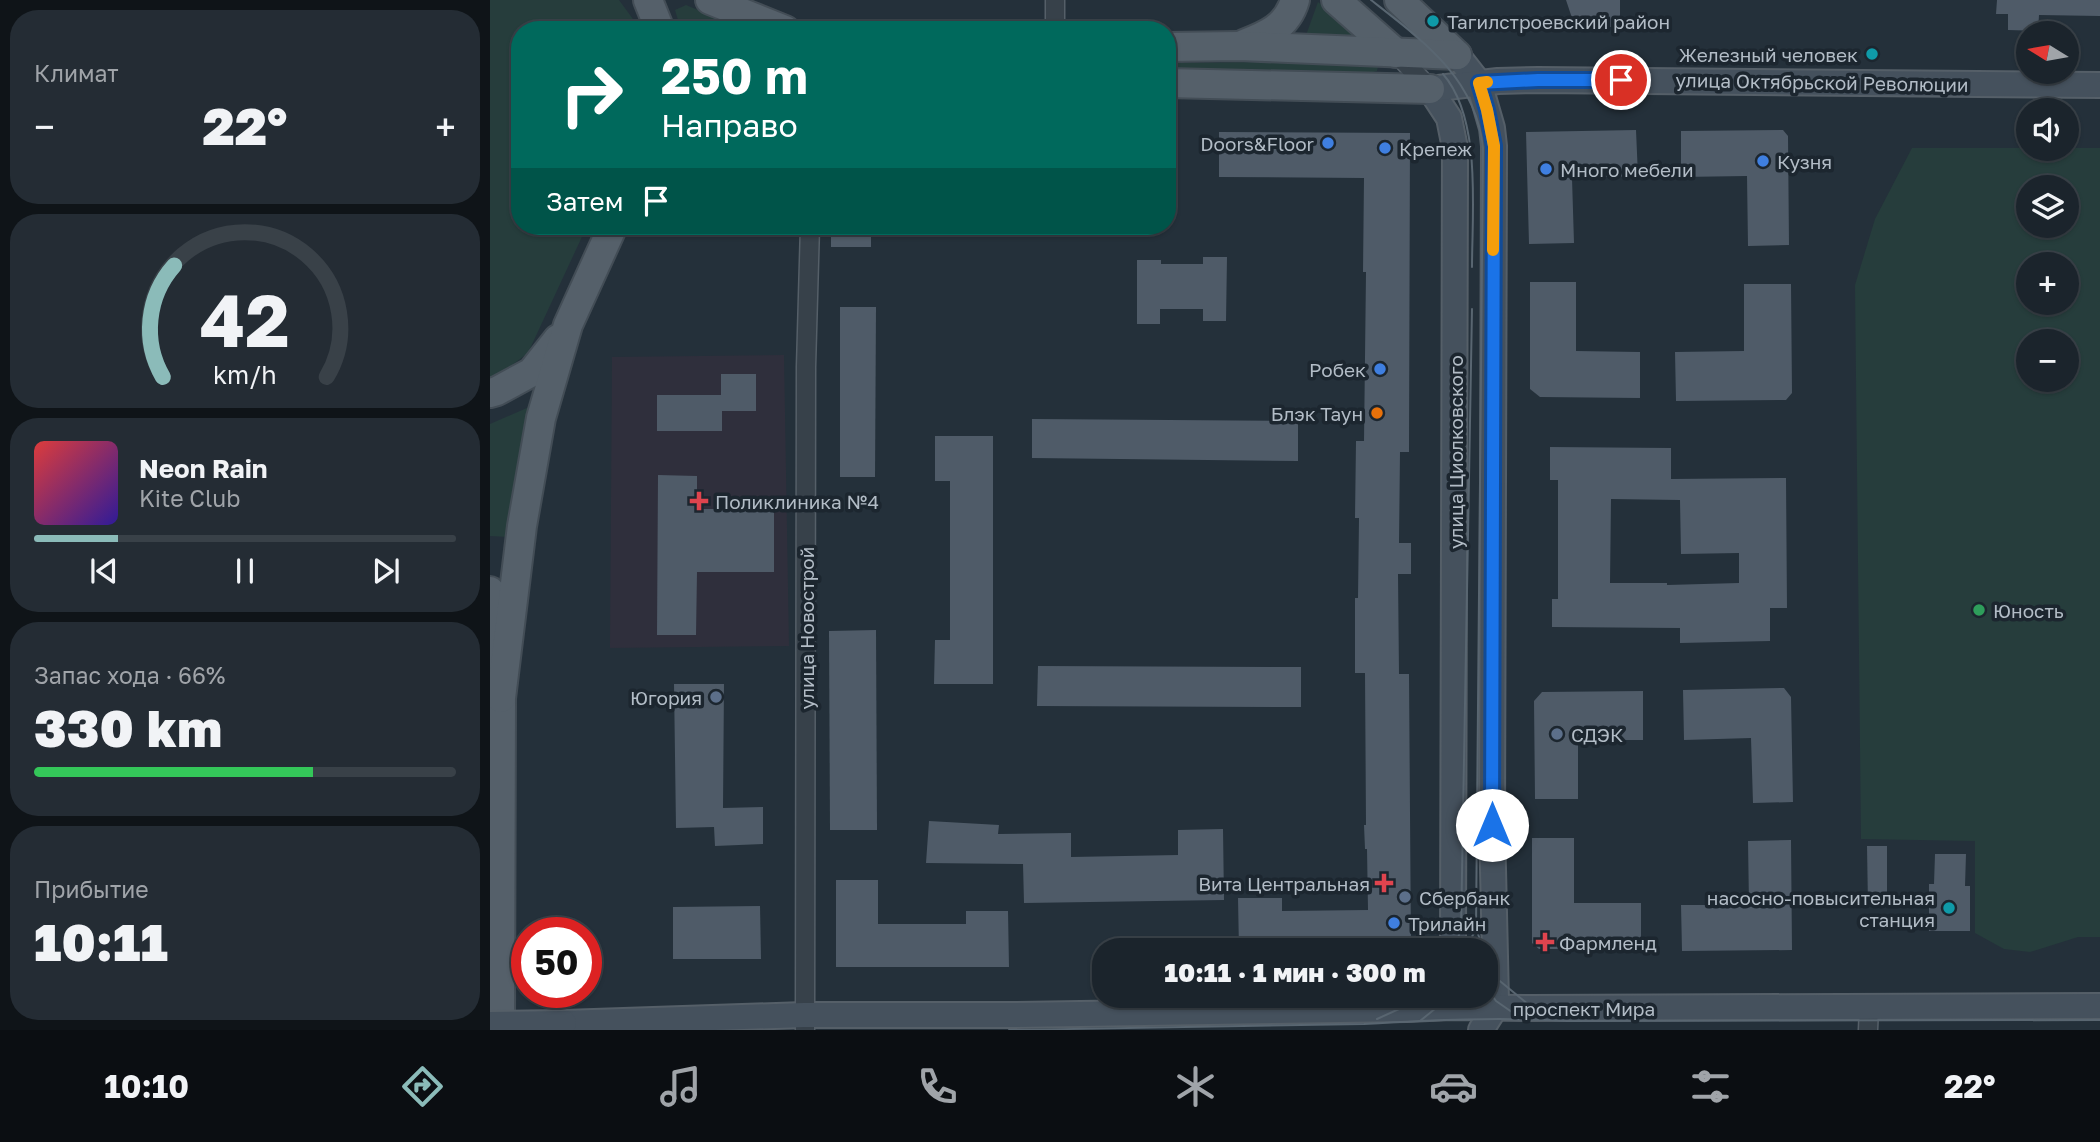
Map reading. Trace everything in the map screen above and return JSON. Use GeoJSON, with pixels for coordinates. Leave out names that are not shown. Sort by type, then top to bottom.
{"type":"FeatureCollection","features":[{"type":"Feature","properties":{"kind":"main road"},"geometry":{"type":"LineString","coordinates":[[648,0],[656,21]]}},
{"type":"Feature","properties":{"kind":"main road"},"geometry":{"type":"LineString","coordinates":[[710,0],[762,21]]}},
{"type":"Feature","properties":{"kind":"main road"},"geometry":{"type":"LineString","coordinates":[[1239,47],[1272,32],[1283,21],[1295,0]]}},
{"type":"Feature","properties":{"kind":"main road","name":"улица Циолковского"},"geometry":{"type":"LineString","coordinates":[[1336,0],[1396,53]]}},
{"type":"Feature","properties":{"kind":"main road","name":"улица Циолковского"},"geometry":{"type":"LineString","coordinates":[[1399,0],[1457,55],[1479,83],[1490,119],[1494,146],[1494,938]]}},
{"type":"Feature","properties":{"kind":"main road"},"geometry":{"type":"LineString","coordinates":[[1176,47],[1457,55]]}},
{"type":"Feature","properties":{"kind":"main road","name":"улица Октябрьской Революции"},"geometry":{"type":"LineString","coordinates":[[1176,83],[1430,89],[1479,83],[1566,80],[2100,85]]}},
{"type":"Feature","properties":{"kind":"main road","name":"улица Циолковского"},"geometry":{"type":"LineString","coordinates":[[1430,89],[1449,118],[1455,148],[1453,938]]}},
{"type":"Feature","properties":{"kind":"main road"},"geometry":{"type":"LineString","coordinates":[[501,698],[531,468],[541,418],[568,326],[609,235]]}},
{"type":"Feature","properties":{"kind":"main road"},"geometry":{"type":"LineString","coordinates":[[490,393],[533,372],[568,326]]}},
{"type":"Feature","properties":{"kind":"main road"},"geometry":{"type":"LineString","coordinates":[[490,591],[501,698],[500,1030]]}},
{"type":"Feature","properties":{"kind":"main road","name":"проспект Мира"},"geometry":{"type":"LineString","coordinates":[[490,1024],[804,1022],[1095,1014],[1453,1011],[1495,1008],[1869,1019],[2100,1006]]}},
{"type":"Feature","properties":{"kind":"main road"},"geometry":{"type":"LineString","coordinates":[[1481,1030],[1495,1008]]}},
{"type":"Feature","properties":{"kind":"street"},"geometry":{"type":"LineString","coordinates":[[1055,0],[1055,21]]}},
{"type":"Feature","properties":{"kind":"street","name":"улица Циолковского"},"geometry":{"type":"LineString","coordinates":[[1396,53],[1430,89]]}},
{"type":"Feature","properties":{"kind":"street","name":"улица Новострой"},"geometry":{"type":"LineString","coordinates":[[804,1022],[806,367],[810,235]]}},
{"type":"Feature","properties":{"kind":"shaded area","name":"Поликлиника №4"},"geometry":{"type":"Polygon","coordinates":[[[784,355],[789,646],[610,648],[612,357],[784,355]]]}},
{"type":"Feature","properties":{"kind":"green space"},"geometry":{"type":"Polygon","coordinates":[[[490,0],[619,0],[634,21],[511,21],[511,235],[583,235],[528,353],[500,374],[490,378],[490,0]]]}},
{"type":"Feature","properties":{"kind":"green space"},"geometry":{"type":"Polygon","coordinates":[[[1318,2],[1355,33],[1343,40],[1305,38],[1318,2]]]}},
{"type":"Feature","properties":{"kind":"green space"},"geometry":{"type":"Polygon","coordinates":[[[686,5],[724,21],[678,21],[675,10],[686,5]]]}},
{"type":"Feature","properties":{"kind":"green space"},"geometry":{"type":"Polygon","coordinates":[[[1379,61],[1377,71],[1355,77],[1176,77],[1176,63],[1379,61]]]}},
{"type":"Feature","properties":{"kind":"green space","name":"Юность"},"geometry":{"type":"Polygon","coordinates":[[[1912,148],[2016,148],[2016,161],[2079,161],[2079,148],[2100,148],[2100,937],[2078,937],[2030,952],[2004,949],[1975,933],[1975,841],[1861,839],[1855,285],[1875,219],[1912,148]]]}},
{"type":"Feature","properties":{"kind":"green space"},"geometry":{"type":"Polygon","coordinates":[[[529,407],[509,537],[490,536],[490,424],[529,407]]]}},
{"type":"Feature","properties":{"kind":"building"},"geometry":{"type":"Polygon","coordinates":[[[1566,0],[1620,0],[1620,27],[1594,27],[1586,20],[1574,24],[1566,0]]]}},
{"type":"Feature","properties":{"kind":"building"},"geometry":{"type":"Polygon","coordinates":[[[1997,0],[2100,0],[2100,16],[2039,15],[2039,21],[2016,21],[2016,30],[2008,30],[2008,14],[1996,14],[1997,0]]]}},
{"type":"Feature","properties":{"kind":"building"},"geometry":{"type":"Polygon","coordinates":[[[1636,130],[1638,176],[1572,178],[1574,243],[1529,244],[1526,132],[1636,130]]]}},
{"type":"Feature","properties":{"kind":"building"},"geometry":{"type":"Polygon","coordinates":[[[1783,130],[1788,136],[1789,245],[1748,246],[1747,176],[1681,177],[1681,131],[1783,130]]]}},
{"type":"Feature","properties":{"kind":"building"},"geometry":{"type":"Polygon","coordinates":[[[1219,132],[1410,133],[1409,452],[1400,452],[1399,543],[1411,543],[1411,574],[1398,574],[1399,674],[1409,674],[1411,938],[1239,938],[1238,898],[1282,898],[1282,911],[1368,910],[1364,825],[1365,673],[1355,673],[1359,518],[1355,518],[1356,441],[1364,441],[1364,178],[1219,177],[1219,132]]]}},
{"type":"Feature","properties":{"kind":"building"},"geometry":{"type":"Polygon","coordinates":[[[831,235],[871,235],[871,247],[831,247],[831,235]]]}},
{"type":"Feature","properties":{"kind":"building"},"geometry":{"type":"Polygon","coordinates":[[[1203,257],[1227,257],[1226,321],[1203,321],[1203,309],[1160,309],[1160,324],[1137,324],[1137,260],[1161,260],[1161,264],[1203,264],[1203,257]]]}},
{"type":"Feature","properties":{"kind":"building"},"geometry":{"type":"Polygon","coordinates":[[[1530,282],[1576,282],[1576,351],[1640,352],[1640,398],[1540,397],[1530,389],[1530,282]]]}},
{"type":"Feature","properties":{"kind":"building"},"geometry":{"type":"Polygon","coordinates":[[[1744,284],[1791,284],[1792,393],[1786,400],[1676,401],[1675,352],[1744,351],[1744,284]]]}},
{"type":"Feature","properties":{"kind":"building"},"geometry":{"type":"Polygon","coordinates":[[[840,307],[876,307],[875,477],[840,477],[840,307]]]}},
{"type":"Feature","properties":{"kind":"building"},"geometry":{"type":"Polygon","coordinates":[[[721,374],[756,374],[756,411],[722,411],[722,431],[657,431],[657,395],[721,395],[721,374]]]}},
{"type":"Feature","properties":{"kind":"building"},"geometry":{"type":"Polygon","coordinates":[[[1032,419],[1298,421],[1298,461],[1032,458],[1032,419]]]}},
{"type":"Feature","properties":{"kind":"building"},"geometry":{"type":"Polygon","coordinates":[[[935,436],[993,436],[993,684],[934,684],[935,640],[950,640],[950,481],[935,481],[935,436]]]}},
{"type":"Feature","properties":{"kind":"building"},"geometry":{"type":"Polygon","coordinates":[[[1550,447],[1671,448],[1671,479],[1786,478],[1787,608],[1770,608],[1770,641],[1680,643],[1680,628],[1552,627],[1552,599],[1558,599],[1558,480],[1550,480],[1550,447]],[[1611,499],[1610,583],[1739,583],[1739,553],[1681,554],[1680,500],[1611,499]]]}},
{"type":"Feature","properties":{"kind":"building"},"geometry":{"type":"Polygon","coordinates":[[[658,475],[697,476],[697,509],[774,509],[774,572],[697,572],[696,635],[657,635],[658,475]]]}},
{"type":"Feature","properties":{"kind":"building"},"geometry":{"type":"Polygon","coordinates":[[[876,630],[877,830],[830,830],[829,631],[876,630]]]}},
{"type":"Feature","properties":{"kind":"building"},"geometry":{"type":"Polygon","coordinates":[[[1038,666],[1301,667],[1301,707],[1037,706],[1038,666]]]}},
{"type":"Feature","properties":{"kind":"building"},"geometry":{"type":"Polygon","coordinates":[[[674,684],[724,684],[723,808],[763,807],[763,844],[715,846],[714,827],[676,828],[674,684]]]}},
{"type":"Feature","properties":{"kind":"building"},"geometry":{"type":"Polygon","coordinates":[[[1784,688],[1791,697],[1793,802],[1753,803],[1751,738],[1684,740],[1683,690],[1784,688]]]}},
{"type":"Feature","properties":{"kind":"building"},"geometry":{"type":"Polygon","coordinates":[[[1643,691],[1643,740],[1578,740],[1578,799],[1535,799],[1534,701],[1542,692],[1643,691]]]}},
{"type":"Feature","properties":{"kind":"building"},"geometry":{"type":"Polygon","coordinates":[[[929,821],[999,825],[998,834],[1071,833],[1071,857],[1178,855],[1178,830],[1223,829],[1224,900],[1024,903],[1023,864],[926,863],[929,821]]]}},
{"type":"Feature","properties":{"kind":"building"},"geometry":{"type":"Polygon","coordinates":[[[1532,838],[1574,838],[1574,903],[1641,903],[1641,949],[1539,949],[1532,943],[1532,838]]]}},
{"type":"Feature","properties":{"kind":"building"},"geometry":{"type":"Polygon","coordinates":[[[1791,840],[1792,950],[1682,951],[1681,905],[1749,905],[1748,841],[1791,840]]]}},
{"type":"Feature","properties":{"kind":"building"},"geometry":{"type":"Polygon","coordinates":[[[1867,846],[1887,846],[1887,905],[1868,906],[1867,846]]]}},
{"type":"Feature","properties":{"kind":"building","name":"насосно-повысительная станция"},"geometry":{"type":"Polygon","coordinates":[[[1935,854],[1966,854],[1965,886],[1970,886],[1970,931],[1929,931],[1929,884],[1934,884],[1935,854]]]}},
{"type":"Feature","properties":{"kind":"building"},"geometry":{"type":"Polygon","coordinates":[[[836,880],[878,880],[878,924],[966,924],[966,911],[1008,911],[1009,967],[836,967],[836,880]]]}},
{"type":"Feature","properties":{"kind":"building"},"geometry":{"type":"Polygon","coordinates":[[[760,906],[761,959],[673,959],[673,907],[760,906]]]}},
{"type":"Feature","properties":{"kind":"tram line"},"geometry":{"type":"LineString","coordinates":[[1371,0],[1427,46],[1458,81],[1470,101],[1483,148],[1476,929],[1479,938]]}},
{"type":"Feature","properties":{"kind":"tram line"},"geometry":{"type":"LineString","coordinates":[[1443,74],[1464,115],[1469,140],[1473,193],[1472,267]]}},
{"type":"Feature","properties":{"kind":"tram line"},"geometry":{"type":"LineString","coordinates":[[1458,938],[1461,930],[1472,309]]}},
{"type":"Feature","properties":{"kind":"tram line"},"geometry":{"type":"LineString","coordinates":[[1471,938],[1476,929]]}},
{"type":"Feature","properties":{"kind":"tram line"},"geometry":{"type":"LineString","coordinates":[[1498,979],[1529,1005],[1557,1017]]}},
{"type":"Feature","properties":{"kind":"tram line"},"geometry":{"type":"LineString","coordinates":[[1498,1002],[1522,1019]]}},
{"type":"Feature","properties":{"kind":"tram line"},"geometry":{"type":"LineString","coordinates":[[1377,1019],[1401,1008]]}},
{"type":"Feature","properties":{"kind":"tram line"},"geometry":{"type":"LineString","coordinates":[[1420,1021],[1436,1008]]}},
{"type":"Feature","properties":{"kind":"tram line"},"geometry":{"type":"LineString","coordinates":[[1009,1030],[1364,1024],[1491,1019],[2100,1020]]}},
{"type":"Feature","properties":{"kind":"slow traffic"},"geometry":{"type":"LineString","coordinates":[[1487,82],[1479,83],[1492,128],[1494,146],[1493,250]]}},
{"type":"Feature","properties":{"kind":"place","name":"Тагилстроевский район"},"geometry":{"type":"Point","coordinates":[1433,21]}},
{"type":"Feature","properties":{"kind":"place","name":"Железный человек"},"geometry":{"type":"Point","coordinates":[1872,54]}},
{"type":"Feature","properties":{"kind":"place","name":"Doors&Floor"},"geometry":{"type":"Point","coordinates":[1328,143]}},
{"type":"Feature","properties":{"kind":"place","name":"Крепеж"},"geometry":{"type":"Point","coordinates":[1385,148]}},
{"type":"Feature","properties":{"kind":"place","name":"Кузня"},"geometry":{"type":"Point","coordinates":[1763,161]}},
{"type":"Feature","properties":{"kind":"place","name":"Много мебели"},"geometry":{"type":"Point","coordinates":[1546,169]}},
{"type":"Feature","properties":{"kind":"place","name":"Робек"},"geometry":{"type":"Point","coordinates":[1380,369]}},
{"type":"Feature","properties":{"kind":"place","name":"Блэк Таун"},"geometry":{"type":"Point","coordinates":[1377,413]}},
{"type":"Feature","properties":{"kind":"place","name":"Поликлиника №4"},"geometry":{"type":"Point","coordinates":[699,501]}},
{"type":"Feature","properties":{"kind":"place","name":"Юность"},"geometry":{"type":"Point","coordinates":[1979,610]}},
{"type":"Feature","properties":{"kind":"place","name":"Югория"},"geometry":{"type":"Point","coordinates":[716,697]}},
{"type":"Feature","properties":{"kind":"place","name":"СДЭК"},"geometry":{"type":"Point","coordinates":[1557,734]}},
{"type":"Feature","properties":{"kind":"place","name":"Вита Центральная"},"geometry":{"type":"Point","coordinates":[1384,883]}},
{"type":"Feature","properties":{"kind":"place","name":"Сбербанк"},"geometry":{"type":"Point","coordinates":[1405,897]}},
{"type":"Feature","properties":{"kind":"place","name":"насосно-повысительная станция"},"geometry":{"type":"Point","coordinates":[1949,908]}},
{"type":"Feature","properties":{"kind":"place","name":"Трилайн"},"geometry":{"type":"Point","coordinates":[1394,923]}},
{"type":"Feature","properties":{"kind":"place","name":"Фармленд"},"geometry":{"type":"Point","coordinates":[1545,942]}},
{"type":"Feature","properties":{"kind":"route"},"geometry":{"type":"LineString","coordinates":[[1492,825],[1494,146],[1492,128],[1479,83],[1621,80]]}}]}
